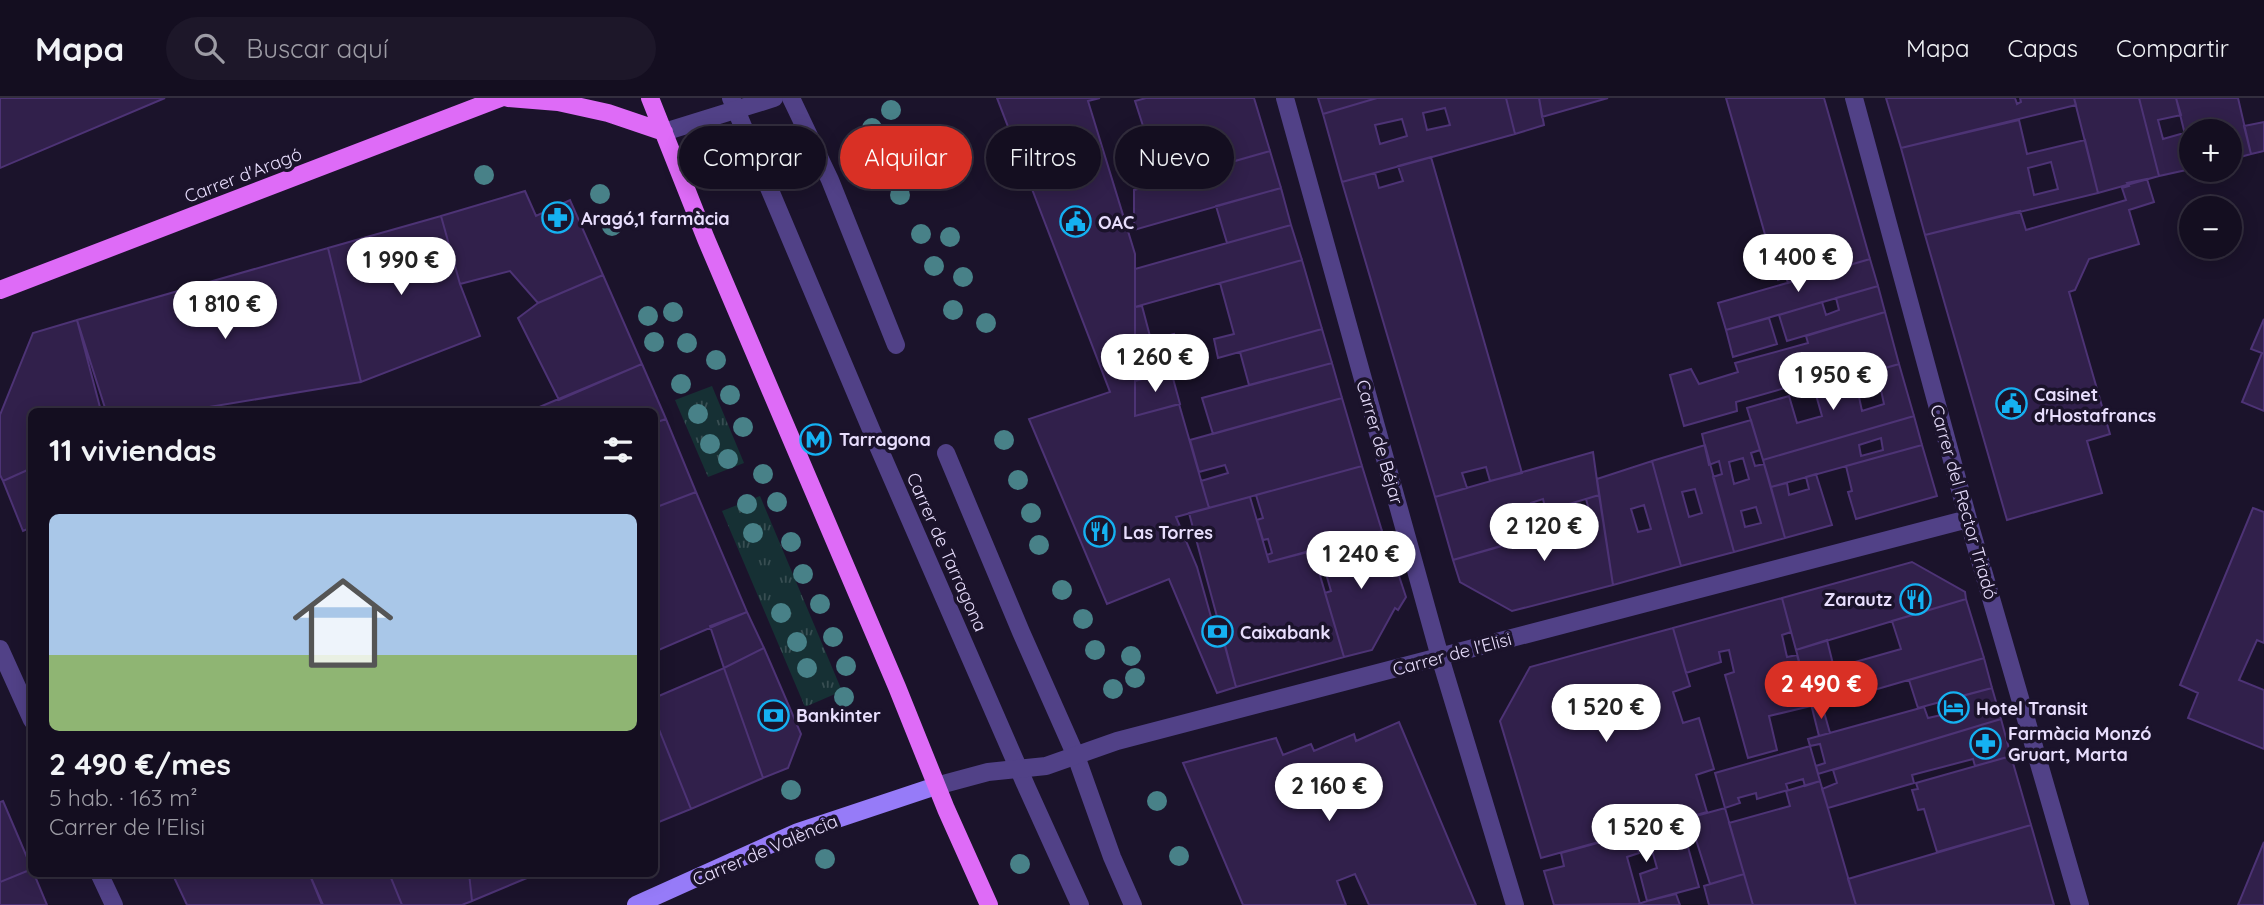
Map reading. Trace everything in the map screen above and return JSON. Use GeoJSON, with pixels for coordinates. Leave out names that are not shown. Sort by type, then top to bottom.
{"type":"FeatureCollection","features":[{"type":"Feature","properties":{"kind":"main road","name":"Carrer d'Aragó"},"geometry":{"type":"LineString","coordinates":[[0,290],[500,98]]}},
{"type":"Feature","properties":{"kind":"main road"},"geometry":{"type":"LineString","coordinates":[[508,98],[558,102],[608,113],[664,132]]}},
{"type":"Feature","properties":{"kind":"main road"},"geometry":{"type":"LineString","coordinates":[[650,98],[706,239],[897,687],[936,786],[989,905]]}},
{"type":"Feature","properties":{"kind":"street"},"geometry":{"type":"LineString","coordinates":[[664,132],[734,104],[774,98]]}},
{"type":"Feature","properties":{"kind":"street"},"geometry":{"type":"LineString","coordinates":[[792,98],[831,180],[896,345]]}},
{"type":"Feature","properties":{"kind":"street","name":"Carrer de Béjar"},"geometry":{"type":"LineString","coordinates":[[1285,98],[1440,657],[1516,905]]}},
{"type":"Feature","properties":{"kind":"street","name":"Carrer del Rector Triadó"},"geometry":{"type":"LineString","coordinates":[[1854,98],[1968,519],[2080,905]]}},
{"type":"Feature","properties":{"kind":"street","name":"Carrer de Tarragona"},"geometry":{"type":"LineString","coordinates":[[734,104],[833,341],[1080,905]]}},
{"type":"Feature","properties":{"kind":"street"},"geometry":{"type":"LineString","coordinates":[[946,453],[1076,756],[1112,857],[1133,905]]}},
{"type":"Feature","properties":{"kind":"street","name":"Carrer de l'Elisi"},"geometry":{"type":"LineString","coordinates":[[936,786],[988,772],[1046,766],[1117,741],[1968,519]]}},
{"type":"Feature","properties":{"kind":"street"},"geometry":{"type":"LineString","coordinates":[[0,649],[28,711]]}},
{"type":"Feature","properties":{"kind":"street","name":"Carrer de València"},"geometry":{"type":"LineString","coordinates":[[636,905],[797,832],[936,786]]}},
{"type":"Feature","properties":{"kind":"street"},"geometry":{"type":"LineString","coordinates":[[102,877],[114,905]]}},
{"type":"Feature","properties":{"kind":"green space"},"geometry":{"type":"Polygon","coordinates":[[[712,386],[744,463],[708,477],[675,400],[712,386]]]}},
{"type":"Feature","properties":{"kind":"green space"},"geometry":{"type":"Polygon","coordinates":[[[760,496],[842,691],[805,707],[722,511],[760,496]]]}},
{"type":"Feature","properties":{"kind":"building"},"geometry":{"type":"Polygon","coordinates":[[[0,98],[165,98],[0,168],[0,98]]]}},
{"type":"Feature","properties":{"kind":"building"},"geometry":{"type":"Polygon","coordinates":[[[997,98],[1100,98],[1088,101],[1096,126],[1008,126],[997,98]]]}},
{"type":"Feature","properties":{"kind":"building"},"geometry":{"type":"Polygon","coordinates":[[[1146,98],[1254,98],[1270,151],[1234,161],[1234,126],[1143,126],[1135,101],[1146,98]]]}},
{"type":"Feature","properties":{"kind":"building"},"geometry":{"type":"Polygon","coordinates":[[[1318,98],[1377,98],[1323,114],[1318,98]]]}},
{"type":"Feature","properties":{"kind":"building"},"geometry":{"type":"Polygon","coordinates":[[[1377,98],[1506,98],[1515,134],[1342,182],[1323,114],[1377,98]],[[1445,108],[1423,113],[1427,130],[1450,125],[1445,108]],[[1402,119],[1375,125],[1380,144],[1407,136],[1402,119]]]}},
{"type":"Feature","properties":{"kind":"building"},"geometry":{"type":"Polygon","coordinates":[[[1506,98],[1539,98],[1544,125],[1515,134],[1506,98]]]}},
{"type":"Feature","properties":{"kind":"building"},"geometry":{"type":"Polygon","coordinates":[[[1539,98],[1608,98],[1542,117],[1539,98]]]}},
{"type":"Feature","properties":{"kind":"building"},"geometry":{"type":"Polygon","coordinates":[[[1726,98],[1824,98],[1870,259],[1788,283],[1786,277],[1778,280],[1726,98]]]}},
{"type":"Feature","properties":{"kind":"building"},"geometry":{"type":"Polygon","coordinates":[[[1886,98],[2015,98],[2017,104],[2021,102],[2020,98],[2074,98],[2076,105],[1901,148],[1886,98]]]}},
{"type":"Feature","properties":{"kind":"building"},"geometry":{"type":"Polygon","coordinates":[[[2074,98],[2139,98],[2159,176],[2098,193],[2074,98]]]}},
{"type":"Feature","properties":{"kind":"building"},"geometry":{"type":"Polygon","coordinates":[[[2139,98],[2176,98],[2181,115],[2158,120],[2163,139],[2179,134],[2179,172],[2159,176],[2139,98]]]}},
{"type":"Feature","properties":{"kind":"building"},"geometry":{"type":"Polygon","coordinates":[[[2176,98],[2238,98],[2251,154],[2242,157],[2242,119],[2181,119],[2176,98]]]}},
{"type":"Feature","properties":{"kind":"building"},"geometry":{"type":"Polygon","coordinates":[[[2019,120],[2027,154],[2085,140],[2098,193],[1925,235],[1901,148],[2019,120]],[[2051,162],[2028,168],[2034,195],[2058,189],[2051,162]]]}},
{"type":"Feature","properties":{"kind":"building"},"geometry":{"type":"Polygon","coordinates":[[[2264,122],[2264,151],[2251,154],[2244,126],[2264,122]]]}},
{"type":"Feature","properties":{"kind":"building"},"geometry":{"type":"Polygon","coordinates":[[[1101,143],[1135,254],[1135,416],[1179,404],[1209,508],[1176,517],[1197,567],[1213,624],[1219,622],[1236,687],[1217,693],[1169,579],[1107,604],[1029,419],[1110,392],[1032,189],[1101,189],[1101,143]]]}},
{"type":"Feature","properties":{"kind":"building"},"geometry":{"type":"Polygon","coordinates":[[[1270,151],[1281,188],[1134,230],[1134,190],[1234,189],[1234,161],[1270,151]]]}},
{"type":"Feature","properties":{"kind":"building"},"geometry":{"type":"Polygon","coordinates":[[[1431,157],[1522,473],[1490,481],[1486,467],[1462,473],[1467,488],[1435,497],[1342,182],[1375,173],[1379,188],[1403,181],[1398,166],[1431,157]]]}},
{"type":"Feature","properties":{"kind":"building"},"geometry":{"type":"Polygon","coordinates":[[[2147,179],[2154,202],[2129,210],[2139,244],[2089,259],[2075,290],[2069,292],[2110,434],[2087,441],[2102,493],[2007,520],[1925,235],[2020,211],[2026,230],[2126,200],[2122,188],[2129,186],[2127,183],[2147,179]]]}},
{"type":"Feature","properties":{"kind":"building"},"geometry":{"type":"Polygon","coordinates":[[[1281,188],[1291,225],[1227,243],[1216,206],[1281,188]]]}},
{"type":"Feature","properties":{"kind":"building"},"geometry":{"type":"Polygon","coordinates":[[[525,191],[536,216],[570,200],[603,275],[538,303],[510,271],[460,284],[441,216],[525,191]]]}},
{"type":"Feature","properties":{"kind":"building"},"geometry":{"type":"Polygon","coordinates":[[[441,216],[460,284],[480,336],[361,382],[328,248],[441,216]]]}},
{"type":"Feature","properties":{"kind":"building"},"geometry":{"type":"Polygon","coordinates":[[[1291,225],[1302,260],[1135,307],[1135,269],[1291,225]]]}},
{"type":"Feature","properties":{"kind":"building"},"geometry":{"type":"Polygon","coordinates":[[[328,248],[361,382],[203,408],[105,408],[77,320],[328,248]]]}},
{"type":"Feature","properties":{"kind":"building"},"geometry":{"type":"Polygon","coordinates":[[[1870,259],[1878,286],[1726,330],[1718,303],[1870,259]]]}},
{"type":"Feature","properties":{"kind":"building"},"geometry":{"type":"Polygon","coordinates":[[[1302,260],[1322,329],[1218,358],[1214,339],[1234,334],[1220,283],[1302,260]]]}},
{"type":"Feature","properties":{"kind":"building"},"geometry":{"type":"Polygon","coordinates":[[[603,275],[642,364],[559,400],[518,318],[538,303],[603,275]]]}},
{"type":"Feature","properties":{"kind":"building"},"geometry":{"type":"Polygon","coordinates":[[[1878,286],[1885,312],[1787,341],[1779,315],[1822,302],[1826,315],[1839,310],[1836,298],[1878,286]]]}},
{"type":"Feature","properties":{"kind":"building"},"geometry":{"type":"Polygon","coordinates":[[[1142,306],[1151,340],[1174,334],[1183,368],[1135,381],[1135,307],[1142,306]]]}},
{"type":"Feature","properties":{"kind":"building"},"geometry":{"type":"Polygon","coordinates":[[[1885,312],[1899,364],[1834,383],[1831,375],[1736,402],[1737,411],[1684,426],[1670,375],[1691,369],[1699,384],[1738,372],[1735,363],[1808,343],[1806,336],[1885,312]]]}},
{"type":"Feature","properties":{"kind":"building"},"geometry":{"type":"Polygon","coordinates":[[[1769,318],[1777,344],[1733,357],[1726,330],[1769,318]]]}},
{"type":"Feature","properties":{"kind":"building"},"geometry":{"type":"Polygon","coordinates":[[[2264,319],[2264,411],[2242,402],[2262,353],[2251,349],[2264,319]]]}},
{"type":"Feature","properties":{"kind":"building"},"geometry":{"type":"Polygon","coordinates":[[[77,320],[100,408],[28,408],[28,470],[3,481],[0,475],[0,415],[33,333],[77,320]]]}},
{"type":"Feature","properties":{"kind":"building"},"geometry":{"type":"Polygon","coordinates":[[[1322,329],[1332,363],[1249,385],[1240,352],[1322,329]]]}},
{"type":"Feature","properties":{"kind":"building"},"geometry":{"type":"Polygon","coordinates":[[[1332,363],[1342,398],[1213,434],[1202,398],[1332,363]]]}},
{"type":"Feature","properties":{"kind":"building"},"geometry":{"type":"Polygon","coordinates":[[[642,364],[666,419],[658,422],[658,408],[537,408],[642,364]]]}},
{"type":"Feature","properties":{"kind":"building"},"geometry":{"type":"Polygon","coordinates":[[[1899,364],[1914,416],[1763,460],[1747,408],[1789,396],[1797,423],[1822,416],[1814,388],[1899,364]],[[1881,390],[1859,397],[1862,411],[1884,404],[1881,390]]]}},
{"type":"Feature","properties":{"kind":"building"},"geometry":{"type":"Polygon","coordinates":[[[1171,371],[1180,404],[1135,416],[1135,381],[1171,371]]]}},
{"type":"Feature","properties":{"kind":"building"},"geometry":{"type":"Polygon","coordinates":[[[1342,398],[1362,466],[1209,508],[1201,481],[1228,473],[1225,465],[1199,472],[1190,440],[1342,398]]]}},
{"type":"Feature","properties":{"kind":"building"},"geometry":{"type":"Polygon","coordinates":[[[1914,416],[1922,445],[1771,487],[1763,460],[1914,416]],[[1881,438],[1859,445],[1861,456],[1883,450],[1881,438]]]}},
{"type":"Feature","properties":{"kind":"building"},"geometry":{"type":"Polygon","coordinates":[[[666,419],[696,492],[658,506],[658,422],[666,419]]]}},
{"type":"Feature","properties":{"kind":"building"},"geometry":{"type":"Polygon","coordinates":[[[1751,420],[1760,450],[1751,453],[1755,466],[1764,464],[1785,538],[1734,552],[1713,477],[1722,474],[1719,461],[1709,465],[1702,434],[1751,420]],[[1743,458],[1729,462],[1734,484],[1749,479],[1743,458]],[[1756,507],[1741,511],[1745,527],[1761,523],[1756,507]]]}},
{"type":"Feature","properties":{"kind":"building"},"geometry":{"type":"Polygon","coordinates":[[[1705,445],[1734,552],[1681,566],[1652,461],[1705,445]],[[1695,489],[1682,492],[1689,517],[1702,513],[1695,489]]]}},
{"type":"Feature","properties":{"kind":"building"},"geometry":{"type":"Polygon","coordinates":[[[1922,445],[1937,496],[1856,519],[1848,492],[1852,491],[1846,466],[1922,445]]]}},
{"type":"Feature","properties":{"kind":"building"},"geometry":{"type":"Polygon","coordinates":[[[1593,452],[1599,495],[1546,511],[1543,499],[1531,503],[1541,535],[1453,560],[1435,497],[1593,452]]]}},
{"type":"Feature","properties":{"kind":"building"},"geometry":{"type":"Polygon","coordinates":[[[1652,461],[1681,566],[1613,585],[1597,479],[1652,461]],[[1644,505],[1631,509],[1638,532],[1651,529],[1644,505]]]}},
{"type":"Feature","properties":{"kind":"building"},"geometry":{"type":"Polygon","coordinates":[[[1362,466],[1382,531],[1269,562],[1267,555],[1272,553],[1268,539],[1263,540],[1257,520],[1263,518],[1256,495],[1362,466]]]}},
{"type":"Feature","properties":{"kind":"building"},"geometry":{"type":"Polygon","coordinates":[[[28,470],[28,529],[23,531],[3,481],[28,470]]]}},
{"type":"Feature","properties":{"kind":"building"},"geometry":{"type":"Polygon","coordinates":[[[1816,474],[1832,525],[1785,538],[1771,487],[1787,483],[1789,495],[1809,489],[1806,477],[1816,474]]]}},
{"type":"Feature","properties":{"kind":"building"},"geometry":{"type":"Polygon","coordinates":[[[696,492],[747,612],[658,650],[658,506],[696,492]]]}},
{"type":"Feature","properties":{"kind":"building"},"geometry":{"type":"Polygon","coordinates":[[[1599,495],[1613,585],[1512,611],[1460,582],[1453,560],[1552,531],[1550,522],[1589,510],[1586,499],[1599,495]]]}},
{"type":"Feature","properties":{"kind":"building"},"geometry":{"type":"Polygon","coordinates":[[[1250,497],[1269,562],[1308,552],[1311,563],[1316,562],[1344,657],[1236,687],[1189,513],[1250,497]]]}},
{"type":"Feature","properties":{"kind":"building"},"geometry":{"type":"Polygon","coordinates":[[[2253,508],[2264,512],[2264,643],[2257,640],[2239,680],[2264,690],[2264,749],[2188,718],[2198,693],[2180,685],[2253,508]]]}},
{"type":"Feature","properties":{"kind":"building"},"geometry":{"type":"Polygon","coordinates":[[[1382,531],[1392,568],[1396,567],[1406,597],[1398,610],[1395,608],[1372,650],[1344,657],[1325,593],[1331,591],[1319,549],[1382,531]]]}},
{"type":"Feature","properties":{"kind":"building"},"geometry":{"type":"Polygon","coordinates":[[[1912,562],[1965,592],[1966,599],[1796,650],[1782,598],[1912,562]]]}},
{"type":"Feature","properties":{"kind":"building"},"geometry":{"type":"Polygon","coordinates":[[[1782,598],[1791,632],[1782,635],[1787,657],[1797,655],[1811,706],[1769,716],[1777,750],[1748,758],[1725,675],[1734,672],[1729,650],[1719,652],[1721,662],[1686,673],[1673,628],[1782,598]]]}},
{"type":"Feature","properties":{"kind":"building"},"geometry":{"type":"Polygon","coordinates":[[[1966,599],[1984,658],[1812,708],[1796,650],[1827,640],[1834,668],[1901,649],[1892,621],[1966,599]]]}},
{"type":"Feature","properties":{"kind":"building"},"geometry":{"type":"Polygon","coordinates":[[[747,612],[764,648],[724,668],[710,626],[747,612]]]}},
{"type":"Feature","properties":{"kind":"building"},"geometry":{"type":"Polygon","coordinates":[[[1673,628],[1690,686],[1673,692],[1683,723],[1699,718],[1714,769],[1696,775],[1707,812],[1541,858],[1500,721],[1530,667],[1673,628]]]}},
{"type":"Feature","properties":{"kind":"building"},"geometry":{"type":"Polygon","coordinates":[[[764,648],[801,734],[788,768],[763,778],[724,668],[764,648]]]}},
{"type":"Feature","properties":{"kind":"building"},"geometry":{"type":"Polygon","coordinates":[[[1984,658],[1992,688],[1918,708],[1909,680],[1984,658]]]}},
{"type":"Feature","properties":{"kind":"building"},"geometry":{"type":"Polygon","coordinates":[[[724,668],[763,778],[691,809],[658,727],[658,696],[724,668]]]}},
{"type":"Feature","properties":{"kind":"building"},"geometry":{"type":"Polygon","coordinates":[[[1992,688],[2001,719],[1818,774],[1816,766],[1825,763],[1820,744],[1810,746],[1808,739],[1924,707],[1928,718],[1950,713],[1946,700],[1992,688]]]}},
{"type":"Feature","properties":{"kind":"building"},"geometry":{"type":"Polygon","coordinates":[[[1822,705],[1830,733],[1819,736],[1812,708],[1822,705]]]}},
{"type":"Feature","properties":{"kind":"building"},"geometry":{"type":"Polygon","coordinates":[[[2001,719],[2011,756],[1975,766],[1973,759],[1912,775],[1914,783],[1828,808],[1822,789],[1837,783],[1833,770],[2001,719]]]}},
{"type":"Feature","properties":{"kind":"building"},"geometry":{"type":"Polygon","coordinates":[[[1399,722],[1476,905],[1369,905],[1355,874],[1337,881],[1346,905],[1243,905],[1183,763],[1276,738],[1283,755],[1311,744],[1314,751],[1354,734],[1356,741],[1399,722]]]}},
{"type":"Feature","properties":{"kind":"building"},"geometry":{"type":"Polygon","coordinates":[[[658,727],[691,809],[658,822],[658,727]]]}},
{"type":"Feature","properties":{"kind":"building"},"geometry":{"type":"Polygon","coordinates":[[[1810,746],[1820,781],[1805,786],[1803,779],[1786,784],[1788,790],[1757,799],[1756,793],[1738,798],[1740,803],[1725,808],[1715,773],[1810,746]]]}},
{"type":"Feature","properties":{"kind":"building"},"geometry":{"type":"Polygon","coordinates":[[[2011,756],[2031,825],[1937,852],[1924,809],[1918,810],[1912,790],[1918,789],[1916,783],[2011,756]]]}},
{"type":"Feature","properties":{"kind":"building"},"geometry":{"type":"Polygon","coordinates":[[[1820,781],[1856,905],[1753,905],[1729,823],[1790,806],[1786,791],[1820,781]]]}},
{"type":"Feature","properties":{"kind":"building"},"geometry":{"type":"Polygon","coordinates":[[[3,801],[28,860],[28,871],[0,882],[0,802],[3,801]]]}},
{"type":"Feature","properties":{"kind":"building"},"geometry":{"type":"Polygon","coordinates":[[[1725,808],[1744,874],[1710,884],[1692,827],[1683,829],[1699,887],[1647,901],[1640,874],[1657,868],[1650,843],[1637,846],[1639,853],[1627,857],[1640,904],[1554,905],[1544,871],[1564,866],[1561,853],[1725,808]]]}},
{"type":"Feature","properties":{"kind":"building"},"geometry":{"type":"Polygon","coordinates":[[[2031,825],[2054,905],[1856,905],[1848,879],[2031,825]]]}},
{"type":"Feature","properties":{"kind":"building"},"geometry":{"type":"Polygon","coordinates":[[[2264,842],[2264,905],[2238,905],[2264,842]]]}},
{"type":"Feature","properties":{"kind":"building"},"geometry":{"type":"Polygon","coordinates":[[[28,871],[28,877],[35,877],[47,905],[0,905],[0,882],[28,871]]]}},
{"type":"Feature","properties":{"kind":"building"},"geometry":{"type":"Polygon","coordinates":[[[1744,874],[1753,905],[1709,905],[1704,886],[1744,874]]]}},
{"type":"Feature","properties":{"kind":"building"},"geometry":{"type":"Polygon","coordinates":[[[174,877],[311,877],[322,905],[187,905],[174,877]]]}},
{"type":"Feature","properties":{"kind":"building"},"geometry":{"type":"Polygon","coordinates":[[[311,877],[391,877],[402,905],[323,905],[311,877]]]}},
{"type":"Feature","properties":{"kind":"building"},"geometry":{"type":"Polygon","coordinates":[[[391,877],[469,877],[472,901],[462,905],[402,905],[391,877]]]}},
{"type":"Feature","properties":{"kind":"building"},"geometry":{"type":"Polygon","coordinates":[[[469,877],[529,877],[472,901],[469,877]]]}},
{"type":"Feature","properties":{"kind":"building"},"geometry":{"type":"Polygon","coordinates":[[[1676,894],[1680,905],[1636,905],[1647,901],[1676,894]]]}},
{"type":"Feature","properties":{"kind":"place","name":"Aragó,1 farmàcia"},"geometry":{"type":"Point","coordinates":[558,218]}},
{"type":"Feature","properties":{"kind":"place","name":"OAC"},"geometry":{"type":"Point","coordinates":[1075,222]}},
{"type":"Feature","properties":{"kind":"place","name":"Casinet d'Hostafrancs"},"geometry":{"type":"Point","coordinates":[2011,404]}},
{"type":"Feature","properties":{"kind":"place","name":"Tarragona"},"geometry":{"type":"Point","coordinates":[816,439]}},
{"type":"Feature","properties":{"kind":"place","name":"Las Torres"},"geometry":{"type":"Point","coordinates":[1100,532]}},
{"type":"Feature","properties":{"kind":"place","name":"Zarautz"},"geometry":{"type":"Point","coordinates":[1915,599]}},
{"type":"Feature","properties":{"kind":"place","name":"Caixabank"},"geometry":{"type":"Point","coordinates":[1217,632]}},
{"type":"Feature","properties":{"kind":"place","name":"Hotel Transit"},"geometry":{"type":"Point","coordinates":[1953,708]}},
{"type":"Feature","properties":{"kind":"place","name":"Bankinter"},"geometry":{"type":"Point","coordinates":[773,715]}},
{"type":"Feature","properties":{"kind":"place","name":"Farmàcia Monzó Gruart, Marta"},"geometry":{"type":"Point","coordinates":[1985,743]}}]}
